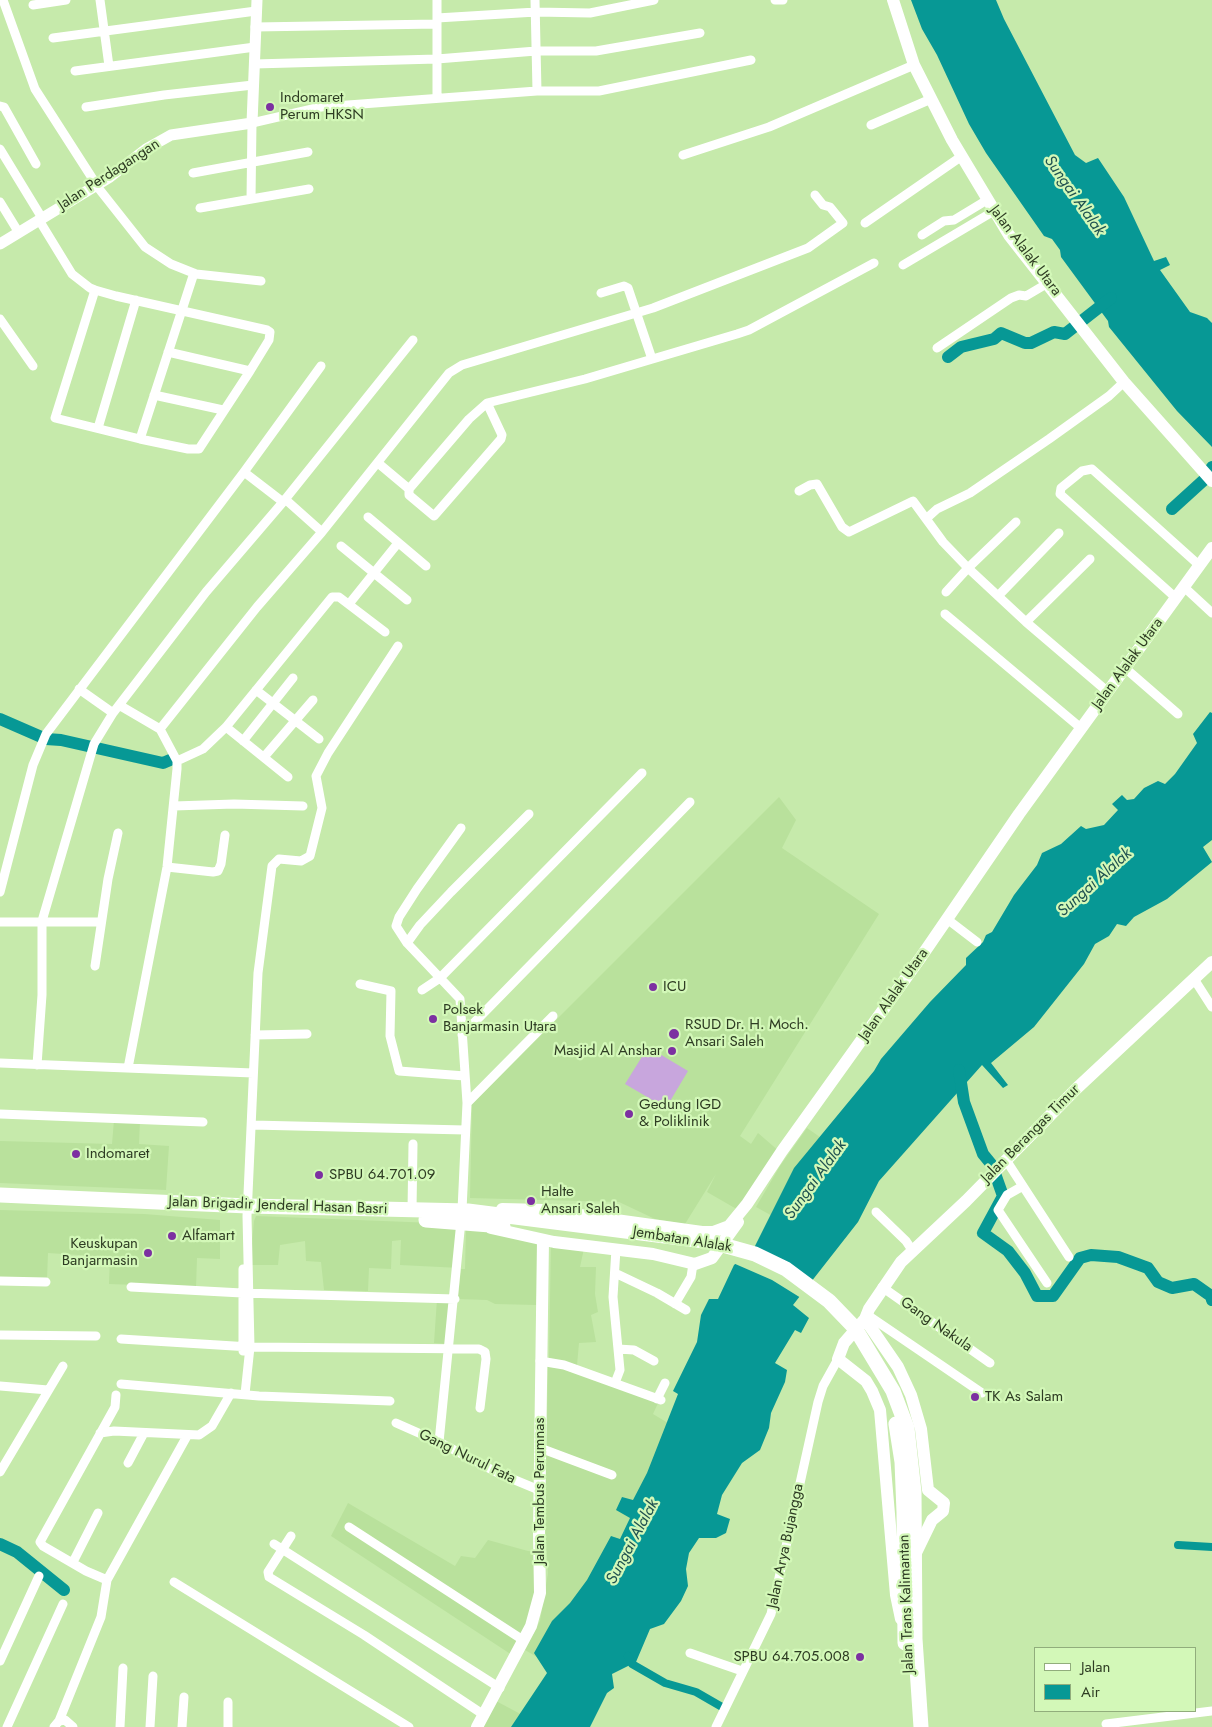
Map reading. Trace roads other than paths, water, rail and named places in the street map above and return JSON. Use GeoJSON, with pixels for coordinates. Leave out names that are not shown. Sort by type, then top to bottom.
{"type":"FeatureCollection","features":[{"type":"Feature","properties":{"kind":"highway","name":"Jalan Brigadir Jenderal Hasan Basri"},"geometry":{"type":"LineString","coordinates":[[0,1194],[67,1201],[247,1211],[464,1216]]}},
{"type":"Feature","properties":{"kind":"highway","name":"Jalan Brigadir Jenderal Hasan Basri"},"geometry":{"type":"LineString","coordinates":[[0,1204],[67,1201]]}},
{"type":"Feature","properties":{"kind":"highway","name":"Jalan Brigadir Jenderal Hasan Basri"},"geometry":{"type":"LineString","coordinates":[[247,1211],[412,1210],[464,1216],[551,1232]]}},
{"type":"Feature","properties":{"kind":"highway","name":"Jembatan Alalak"},"geometry":{"type":"LineString","coordinates":[[551,1232],[727,1245],[772,1262],[814,1288],[855,1328],[893,1391],[908,1428],[908,1481]]}},
{"type":"Feature","properties":{"kind":"highway","name":"Jalan Trans Kalimantan"},"geometry":{"type":"LineString","coordinates":[[908,1481],[915,1555],[915,1639],[921,1727]]}},
{"type":"Feature","properties":{"kind":"highway","name":"Jalan Trans Kalimantan"},"geometry":{"type":"LineString","coordinates":[[908,1481],[905,1626],[914,1727]]}},
{"type":"Feature","properties":{"kind":"main road","name":"Jalan Alalak Utara"},"geometry":{"type":"LineString","coordinates":[[893,0],[914,65],[962,156],[994,211],[1020,249],[1124,382],[1209,477]]}},
{"type":"Feature","properties":{"kind":"main road","name":"Jalan Alalak Utara"},"geometry":{"type":"LineString","coordinates":[[693,1264],[712,1258],[725,1234],[748,1204],[782,1151],[948,919],[1019,814],[1212,548]]}},
{"type":"Feature","properties":{"kind":"main road","name":"Jalan Berangas Timur"},"geometry":{"type":"LineString","coordinates":[[838,1359],[844,1343],[866,1316],[882,1288],[912,1250],[986,1181],[1076,1089],[1212,962]]}},
{"type":"Feature","properties":{"kind":"main road"},"geometry":{"type":"LineString","coordinates":[[464,1216],[498,1209],[544,1210],[725,1234]]}},
{"type":"Feature","properties":{"kind":"main road"},"geometry":{"type":"LineString","coordinates":[[464,1216],[551,1232],[693,1264]]}},
{"type":"Feature","properties":{"kind":"main road","name":"Jalan Tembus Perumnas"},"geometry":{"type":"LineString","coordinates":[[477,1727],[500,1688],[535,1617],[540,1593],[540,1361],[551,1232]]}},
{"type":"Feature","properties":{"kind":"main road"},"geometry":{"type":"LineString","coordinates":[[866,1316],[898,1367],[910,1394],[921,1428],[928,1490],[944,1503],[943,1511],[932,1520],[915,1555]]}},
{"type":"Feature","properties":{"kind":"main road"},"geometry":{"type":"LineString","coordinates":[[838,1359],[866,1381],[880,1410],[896,1595],[900,1619],[905,1626]]}},
{"type":"Feature","properties":{"kind":"street"},"geometry":{"type":"LineString","coordinates":[[3,0],[35,89],[96,184],[145,247],[171,264],[194,273],[261,281]]}},
{"type":"Feature","properties":{"kind":"street"},"geometry":{"type":"LineString","coordinates":[[33,5],[66,0]]}},
{"type":"Feature","properties":{"kind":"street"},"geometry":{"type":"LineString","coordinates":[[100,0],[109,66]]}},
{"type":"Feature","properties":{"kind":"street"},"geometry":{"type":"LineString","coordinates":[[437,0],[438,98]]}},
{"type":"Feature","properties":{"kind":"street"},"geometry":{"type":"LineString","coordinates":[[535,0],[538,92]]}},
{"type":"Feature","properties":{"kind":"street"},"geometry":{"type":"LineString","coordinates":[[255,27],[437,21],[536,12],[590,13],[654,0]]}},
{"type":"Feature","properties":{"kind":"street"},"geometry":{"type":"LineString","coordinates":[[775,0],[783,0]]}},
{"type":"Feature","properties":{"kind":"street"},"geometry":{"type":"LineString","coordinates":[[53,38],[256,6],[251,199]]}},
{"type":"Feature","properties":{"kind":"street"},"geometry":{"type":"LineString","coordinates":[[254,64],[437,59],[536,51],[596,51],[700,34]]}},
{"type":"Feature","properties":{"kind":"street"},"geometry":{"type":"LineString","coordinates":[[75,71],[255,47]]}},
{"type":"Feature","properties":{"kind":"street"},"geometry":{"type":"LineString","coordinates":[[252,124],[321,107],[538,92],[599,91],[751,60]]}},
{"type":"Feature","properties":{"kind":"street"},"geometry":{"type":"LineString","coordinates":[[683,155],[769,127],[914,65]]}},
{"type":"Feature","properties":{"kind":"street"},"geometry":{"type":"LineString","coordinates":[[86,107],[164,95],[253,85]]}},
{"type":"Feature","properties":{"kind":"street"},"geometry":{"type":"LineString","coordinates":[[871,125],[931,99]]}},
{"type":"Feature","properties":{"kind":"street"},"geometry":{"type":"LineString","coordinates":[[1,105],[36,164]]}},
{"type":"Feature","properties":{"kind":"street","name":"Jalan Perdagangan"},"geometry":{"type":"LineString","coordinates":[[0,244],[170,135],[252,124]]}},
{"type":"Feature","properties":{"kind":"street"},"geometry":{"type":"LineString","coordinates":[[0,149],[72,274],[80,282],[95,290],[182,312],[268,330],[271,336],[197,449],[140,439],[57,420],[54,417],[95,290]]}},
{"type":"Feature","properties":{"kind":"street"},"geometry":{"type":"LineString","coordinates":[[193,173],[308,152]]}},
{"type":"Feature","properties":{"kind":"street"},"geometry":{"type":"LineString","coordinates":[[865,223],[962,156]]}},
{"type":"Feature","properties":{"kind":"street"},"geometry":{"type":"LineString","coordinates":[[200,208],[309,189]]}},
{"type":"Feature","properties":{"kind":"street"},"geometry":{"type":"LineString","coordinates":[[160,729],[257,607],[322,532],[449,373],[462,365],[638,313],[808,248],[843,223],[830,207],[823,205],[815,195]]}},
{"type":"Feature","properties":{"kind":"street"},"geometry":{"type":"LineString","coordinates":[[922,235],[944,221],[954,220],[987,200]]}},
{"type":"Feature","properties":{"kind":"street"},"geometry":{"type":"LineString","coordinates":[[0,202],[19,233]]}},
{"type":"Feature","properties":{"kind":"street"},"geometry":{"type":"LineString","coordinates":[[903,265],[994,211]]}},
{"type":"Feature","properties":{"kind":"street"},"geometry":{"type":"LineString","coordinates":[[487,403],[502,435],[501,439],[436,515],[431,515],[409,496],[409,489],[469,419],[487,403],[652,359],[749,330],[874,263]]}},
{"type":"Feature","properties":{"kind":"street"},"geometry":{"type":"LineString","coordinates":[[140,439],[194,273]]}},
{"type":"Feature","properties":{"kind":"street"},"geometry":{"type":"LineString","coordinates":[[938,348],[1012,298],[1019,295],[1026,296],[1048,283]]}},
{"type":"Feature","properties":{"kind":"street"},"geometry":{"type":"LineString","coordinates":[[601,293],[626,287],[638,313],[652,359]]}},
{"type":"Feature","properties":{"kind":"street"},"geometry":{"type":"LineString","coordinates":[[98,428],[136,300]]}},
{"type":"Feature","properties":{"kind":"street"},"geometry":{"type":"LineString","coordinates":[[0,319],[33,366]]}},
{"type":"Feature","properties":{"kind":"street"},"geometry":{"type":"LineString","coordinates":[[38,1065],[42,995],[42,921],[93,748],[113,713],[206,592],[284,500],[413,340]]}},
{"type":"Feature","properties":{"kind":"street"},"geometry":{"type":"LineString","coordinates":[[168,352],[250,370]]}},
{"type":"Feature","properties":{"kind":"street"},"geometry":{"type":"LineString","coordinates":[[0,892],[39,746],[46,734],[244,472],[321,366]]}},
{"type":"Feature","properties":{"kind":"street"},"geometry":{"type":"LineString","coordinates":[[927,518],[937,509],[970,493],[1033,450],[1109,396],[1124,382]]}},
{"type":"Feature","properties":{"kind":"street"},"geometry":{"type":"LineString","coordinates":[[154,395],[223,410]]}},
{"type":"Feature","properties":{"kind":"street"},"geometry":{"type":"LineString","coordinates":[[378,463],[409,489]]}},
{"type":"Feature","properties":{"kind":"street"},"geometry":{"type":"LineString","coordinates":[[1200,566],[1092,469],[1082,471],[1061,488],[1060,494],[1180,592],[1212,613]]}},
{"type":"Feature","properties":{"kind":"street"},"geometry":{"type":"LineString","coordinates":[[244,472],[284,500],[322,532]]}},
{"type":"Feature","properties":{"kind":"street"},"geometry":{"type":"LineString","coordinates":[[799,491],[810,485],[818,484],[842,527],[849,532],[909,502],[915,503],[943,542],[968,568],[1026,622],[1108,692]]}},
{"type":"Feature","properties":{"kind":"street"},"geometry":{"type":"LineString","coordinates":[[368,517],[426,566]]}},
{"type":"Feature","properties":{"kind":"street"},"geometry":{"type":"LineString","coordinates":[[946,592],[1016,522]]}},
{"type":"Feature","properties":{"kind":"street"},"geometry":{"type":"LineString","coordinates":[[998,596],[1059,534]]}},
{"type":"Feature","properties":{"kind":"street"},"geometry":{"type":"LineString","coordinates":[[349,604],[398,543]]}},
{"type":"Feature","properties":{"kind":"street"},"geometry":{"type":"LineString","coordinates":[[341,546],[407,600]]}},
{"type":"Feature","properties":{"kind":"street"},"geometry":{"type":"LineString","coordinates":[[1026,622],[1090,559]]}},
{"type":"Feature","properties":{"kind":"street"},"geometry":{"type":"LineString","coordinates":[[176,760],[208,746],[226,728],[331,598],[339,596],[385,632]]}},
{"type":"Feature","properties":{"kind":"street"},"geometry":{"type":"LineString","coordinates":[[945,614],[1082,729]]}},
{"type":"Feature","properties":{"kind":"street"},"geometry":{"type":"LineString","coordinates":[[100,1433],[114,1431],[187,1436],[199,1435],[212,1426],[239,1394],[247,1346],[244,1264],[247,1253],[247,1211],[258,974],[272,866],[279,859],[302,861],[310,856],[322,808],[316,776],[398,646]]}},
{"type":"Feature","properties":{"kind":"street"},"geometry":{"type":"LineString","coordinates":[[1125,668],[1178,714]]}},
{"type":"Feature","properties":{"kind":"street"},"geometry":{"type":"LineString","coordinates":[[243,741],[293,678]]}},
{"type":"Feature","properties":{"kind":"street"},"geometry":{"type":"LineString","coordinates":[[80,689],[113,713]]}},
{"type":"Feature","properties":{"kind":"street"},"geometry":{"type":"LineString","coordinates":[[256,690],[319,739]]}},
{"type":"Feature","properties":{"kind":"street"},"geometry":{"type":"LineString","coordinates":[[264,758],[313,700]]}},
{"type":"Feature","properties":{"kind":"street"},"geometry":{"type":"LineString","coordinates":[[119,705],[160,729],[176,760],[174,806],[167,867],[128,1068]]}},
{"type":"Feature","properties":{"kind":"street"},"geometry":{"type":"LineString","coordinates":[[226,728],[288,777]]}},
{"type":"Feature","properties":{"kind":"street"},"geometry":{"type":"LineString","coordinates":[[422,990],[440,978],[576,843],[642,773]]}},
{"type":"Feature","properties":{"kind":"street"},"geometry":{"type":"LineString","coordinates":[[462,1035],[690,802]]}},
{"type":"Feature","properties":{"kind":"street"},"geometry":{"type":"LineString","coordinates":[[174,806],[234,804],[303,806]]}},
{"type":"Feature","properties":{"kind":"street"},"geometry":{"type":"LineString","coordinates":[[407,943],[420,925],[451,892],[530,814]]}},
{"type":"Feature","properties":{"kind":"street"},"geometry":{"type":"LineString","coordinates":[[439,1442],[447,1346],[455,1298],[464,1216],[467,1103],[460,999],[399,934],[396,922],[461,828]]}},
{"type":"Feature","properties":{"kind":"street"},"geometry":{"type":"LineString","coordinates":[[95,966],[101,922],[118,833]]}},
{"type":"Feature","properties":{"kind":"street"},"geometry":{"type":"LineString","coordinates":[[167,867],[218,871],[221,864],[224,835]]}},
{"type":"Feature","properties":{"kind":"street"},"geometry":{"type":"LineString","coordinates":[[948,919],[977,942]]}},
{"type":"Feature","properties":{"kind":"street"},"geometry":{"type":"LineString","coordinates":[[0,922],[101,922]]}},
{"type":"Feature","properties":{"kind":"street"},"geometry":{"type":"LineString","coordinates":[[1194,979],[1212,1007]]}},
{"type":"Feature","properties":{"kind":"street"},"geometry":{"type":"LineString","coordinates":[[360,984],[391,991],[390,1036],[399,1071],[465,1076]]}},
{"type":"Feature","properties":{"kind":"street"},"geometry":{"type":"LineString","coordinates":[[467,1103],[553,1016]]}},
{"type":"Feature","properties":{"kind":"street"},"geometry":{"type":"LineString","coordinates":[[255,1035],[307,1034]]}},
{"type":"Feature","properties":{"kind":"street"},"geometry":{"type":"LineString","coordinates":[[0,1063],[253,1073]]}},
{"type":"Feature","properties":{"kind":"street"},"geometry":{"type":"LineString","coordinates":[[0,1114],[203,1122]]}},
{"type":"Feature","properties":{"kind":"street"},"geometry":{"type":"LineString","coordinates":[[252,1125],[465,1130]]}},
{"type":"Feature","properties":{"kind":"street"},"geometry":{"type":"LineString","coordinates":[[412,1210],[413,1144]]}},
{"type":"Feature","properties":{"kind":"street"},"geometry":{"type":"LineString","coordinates":[[1002,1164],[1023,1186],[1069,1258]]}},
{"type":"Feature","properties":{"kind":"street"},"geometry":{"type":"LineString","coordinates":[[1023,1186],[1008,1195],[998,1210],[1048,1283]]}},
{"type":"Feature","properties":{"kind":"street"},"geometry":{"type":"LineString","coordinates":[[876,1212],[906,1241],[912,1250]]}},
{"type":"Feature","properties":{"kind":"street"},"geometry":{"type":"LineString","coordinates":[[615,1383],[620,1370],[613,1297],[616,1248]]}},
{"type":"Feature","properties":{"kind":"street"},"geometry":{"type":"LineString","coordinates":[[675,1304],[691,1277],[693,1264]]}},
{"type":"Feature","properties":{"kind":"street"},"geometry":{"type":"LineString","coordinates":[[615,1273],[686,1310]]}},
{"type":"Feature","properties":{"kind":"street"},"geometry":{"type":"LineString","coordinates":[[0,1281],[46,1282]]}},
{"type":"Feature","properties":{"kind":"street"},"geometry":{"type":"LineString","coordinates":[[131,1287],[246,1293],[455,1298]]}},
{"type":"Feature","properties":{"kind":"street","name":"Gang Nakula"},"geometry":{"type":"LineString","coordinates":[[882,1288],[990,1363]]}},
{"type":"Feature","properties":{"kind":"street"},"geometry":{"type":"LineString","coordinates":[[866,1316],[982,1393]]}},
{"type":"Feature","properties":{"kind":"street"},"geometry":{"type":"LineString","coordinates":[[0,1334],[96,1336]]}},
{"type":"Feature","properties":{"kind":"street"},"geometry":{"type":"LineString","coordinates":[[121,1339],[247,1346],[447,1346],[479,1348],[485,1352],[480,1408]]}},
{"type":"Feature","properties":{"kind":"street"},"geometry":{"type":"LineString","coordinates":[[618,1349],[634,1350],[654,1361]]}},
{"type":"Feature","properties":{"kind":"street","name":"Jalan Arya Bujangga"},"geometry":{"type":"LineString","coordinates":[[716,1727],[771,1614],[818,1402],[823,1386],[838,1359]]}},
{"type":"Feature","properties":{"kind":"street"},"geometry":{"type":"LineString","coordinates":[[540,1361],[564,1365],[659,1400],[665,1383]]}},
{"type":"Feature","properties":{"kind":"street"},"geometry":{"type":"LineString","coordinates":[[0,1472],[62,1366]]}},
{"type":"Feature","properties":{"kind":"street"},"geometry":{"type":"LineString","coordinates":[[121,1384],[239,1394],[390,1402]]}},
{"type":"Feature","properties":{"kind":"street"},"geometry":{"type":"LineString","coordinates":[[0,1386],[48,1390]]}},
{"type":"Feature","properties":{"kind":"street"},"geometry":{"type":"LineString","coordinates":[[114,1431],[116,1395]]}},
{"type":"Feature","properties":{"kind":"street"},"geometry":{"type":"LineString","coordinates":[[107,1580],[94,1576],[43,1546],[40,1542],[114,1407]]}},
{"type":"Feature","properties":{"kind":"street","name":"Gang Nurul Fata"},"geometry":{"type":"LineString","coordinates":[[396,1423],[439,1442],[498,1473],[539,1490]]}},
{"type":"Feature","properties":{"kind":"street"},"geometry":{"type":"LineString","coordinates":[[128,1463],[144,1433]]}},
{"type":"Feature","properties":{"kind":"street"},"geometry":{"type":"LineString","coordinates":[[57,1724],[101,1617],[107,1580],[187,1436]]}},
{"type":"Feature","properties":{"kind":"street"},"geometry":{"type":"LineString","coordinates":[[540,1448],[612,1475]]}},
{"type":"Feature","properties":{"kind":"street"},"geometry":{"type":"LineString","coordinates":[[73,1562],[98,1513]]}},
{"type":"Feature","properties":{"kind":"street"},"geometry":{"type":"LineString","coordinates":[[349,1526],[523,1640]]}},
{"type":"Feature","properties":{"kind":"street"},"geometry":{"type":"LineString","coordinates":[[292,1536],[268,1572],[269,1577],[364,1635],[484,1715]]}},
{"type":"Feature","properties":{"kind":"street"},"geometry":{"type":"LineString","coordinates":[[274,1544],[500,1688]]}},
{"type":"Feature","properties":{"kind":"street"},"geometry":{"type":"LineString","coordinates":[[0,1661],[38,1576]]}},
{"type":"Feature","properties":{"kind":"street"},"geometry":{"type":"LineString","coordinates":[[174,1582],[409,1727]]}},
{"type":"Feature","properties":{"kind":"street"},"geometry":{"type":"LineString","coordinates":[[7,1727],[63,1604]]}},
{"type":"Feature","properties":{"kind":"street"},"geometry":{"type":"LineString","coordinates":[[690,1653],[742,1671]]}},
{"type":"Feature","properties":{"kind":"street"},"geometry":{"type":"LineString","coordinates":[[120,1727],[123,1668]]}},
{"type":"Feature","properties":{"kind":"street"},"geometry":{"type":"LineString","coordinates":[[150,1727],[153,1676]]}},
{"type":"Feature","properties":{"kind":"street"},"geometry":{"type":"LineString","coordinates":[[182,1727],[184,1697]]}},
{"type":"Feature","properties":{"kind":"street"},"geometry":{"type":"LineString","coordinates":[[228,1702],[228,1727]]}},
{"type":"Feature","properties":{"kind":"street"},"geometry":{"type":"LineString","coordinates":[[1106,1724],[1150,1723],[1212,1711]]}},
{"type":"Feature","properties":{"kind":"street"},"geometry":{"type":"LineString","coordinates":[[57,1724],[68,1721],[73,1727]]}},
{"type":"Feature","properties":{"kind":"water","name":"Sungai Alalak"},"geometry":{"type":"Polygon","coordinates":[[[911,0],[996,0],[1004,19],[1075,155],[1086,163],[1098,158],[1124,197],[1154,261],[1166,257],[1170,265],[1160,270],[1190,312],[1207,318],[1212,323],[1212,447],[1177,411],[1109,327],[1108,321],[1061,257],[1060,250],[1052,239],[1044,236],[986,153],[969,124],[937,55],[922,29],[911,0]]]}},
{"type":"Feature","properties":{"kind":"water","name":"Sungai Alalak"},"geometry":{"type":"Polygon","coordinates":[[[1210,712],[1212,713],[1212,840],[1203,847],[1212,862],[1167,899],[1134,917],[1126,926],[1117,924],[1109,936],[1095,944],[1084,964],[1034,1027],[991,1063],[1008,1085],[1003,1088],[982,1065],[879,1181],[858,1222],[793,1305],[809,1318],[801,1333],[795,1330],[775,1363],[787,1370],[785,1382],[771,1413],[769,1428],[760,1450],[742,1463],[722,1495],[717,1514],[730,1519],[726,1533],[716,1538],[699,1538],[689,1553],[686,1569],[688,1586],[681,1601],[664,1624],[650,1629],[636,1662],[612,1674],[614,1688],[607,1693],[590,1727],[511,1727],[547,1673],[534,1653],[552,1621],[570,1603],[587,1580],[611,1536],[620,1539],[630,1518],[616,1510],[622,1497],[633,1500],[647,1473],[678,1394],[673,1391],[697,1342],[701,1315],[709,1299],[718,1299],[734,1265],[755,1246],[794,1168],[874,1071],[881,1059],[930,1002],[966,965],[966,958],[983,942],[986,935],[992,932],[1014,895],[1037,865],[1042,853],[1061,844],[1081,826],[1086,829],[1104,825],[1118,810],[1112,804],[1122,795],[1127,800],[1134,799],[1144,788],[1158,781],[1165,784],[1175,774],[1197,743],[1193,734],[1210,712]]]}},
{"type":"Feature","properties":{"kind":"waterway"},"geometry":{"type":"LineString","coordinates":[[948,357],[961,347],[994,339],[1001,333],[1025,343],[1031,343],[1054,332],[1065,334],[1111,298]]}},
{"type":"Feature","properties":{"kind":"waterway"},"geometry":{"type":"LineString","coordinates":[[1172,509],[1205,479],[1212,467]]}},
{"type":"Feature","properties":{"kind":"waterway"},"geometry":{"type":"LineString","coordinates":[[0,719],[46,739],[61,740],[163,763],[170,760]]}},
{"type":"Feature","properties":{"kind":"waterway"},"geometry":{"type":"LineString","coordinates":[[959,1070],[964,1102],[983,1154],[992,1165],[1003,1196],[983,1233],[1008,1251],[1025,1273],[1037,1296],[1053,1296],[1080,1258],[1091,1255],[1118,1257],[1148,1268],[1158,1282],[1172,1288],[1194,1284],[1211,1296],[1212,1300]]}},
{"type":"Feature","properties":{"kind":"waterway"},"geometry":{"type":"LineString","coordinates":[[0,1544],[17,1552],[64,1590]]}},
{"type":"Feature","properties":{"kind":"waterway"},"geometry":{"type":"LineString","coordinates":[[1178,1545],[1212,1547]]}},
{"type":"Feature","properties":{"kind":"waterway"},"geometry":{"type":"LineString","coordinates":[[628,1656],[632,1664],[665,1683],[696,1692],[722,1707]]}},
{"type":"Feature","properties":{"kind":"place","name":"Indomaret Perum HKSN"},"geometry":{"type":"Point","coordinates":[270,107]}},
{"type":"Feature","properties":{"kind":"place","name":"ICU"},"geometry":{"type":"Point","coordinates":[653,987]}},
{"type":"Feature","properties":{"kind":"place","name":"Polsek Banjarmasin Utara"},"geometry":{"type":"Point","coordinates":[433,1019]}},
{"type":"Feature","properties":{"kind":"place","name":"RSUD Dr. H. Moch. Ansari Saleh"},"geometry":{"type":"Point","coordinates":[674,1034]}},
{"type":"Feature","properties":{"kind":"place","name":"Masjid Al Anshar"},"geometry":{"type":"Point","coordinates":[672,1051]}},
{"type":"Feature","properties":{"kind":"place","name":"Gedung IGD & Poliklinik"},"geometry":{"type":"Point","coordinates":[629,1114]}},
{"type":"Feature","properties":{"kind":"place","name":"Indomaret"},"geometry":{"type":"Point","coordinates":[76,1154]}},
{"type":"Feature","properties":{"kind":"place","name":"SPBU 64.701.09"},"geometry":{"type":"Point","coordinates":[319,1175]}},
{"type":"Feature","properties":{"kind":"place","name":"Halte Ansari Saleh"},"geometry":{"type":"Point","coordinates":[531,1201]}},
{"type":"Feature","properties":{"kind":"place","name":"Alfamart"},"geometry":{"type":"Point","coordinates":[172,1236]}},
{"type":"Feature","properties":{"kind":"place","name":"Keuskupan Banjarmasin"},"geometry":{"type":"Point","coordinates":[148,1253]}},
{"type":"Feature","properties":{"kind":"place","name":"TK As Salam"},"geometry":{"type":"Point","coordinates":[975,1397]}},
{"type":"Feature","properties":{"kind":"place","name":"SPBU 64.705.008"},"geometry":{"type":"Point","coordinates":[860,1657]}}]}
